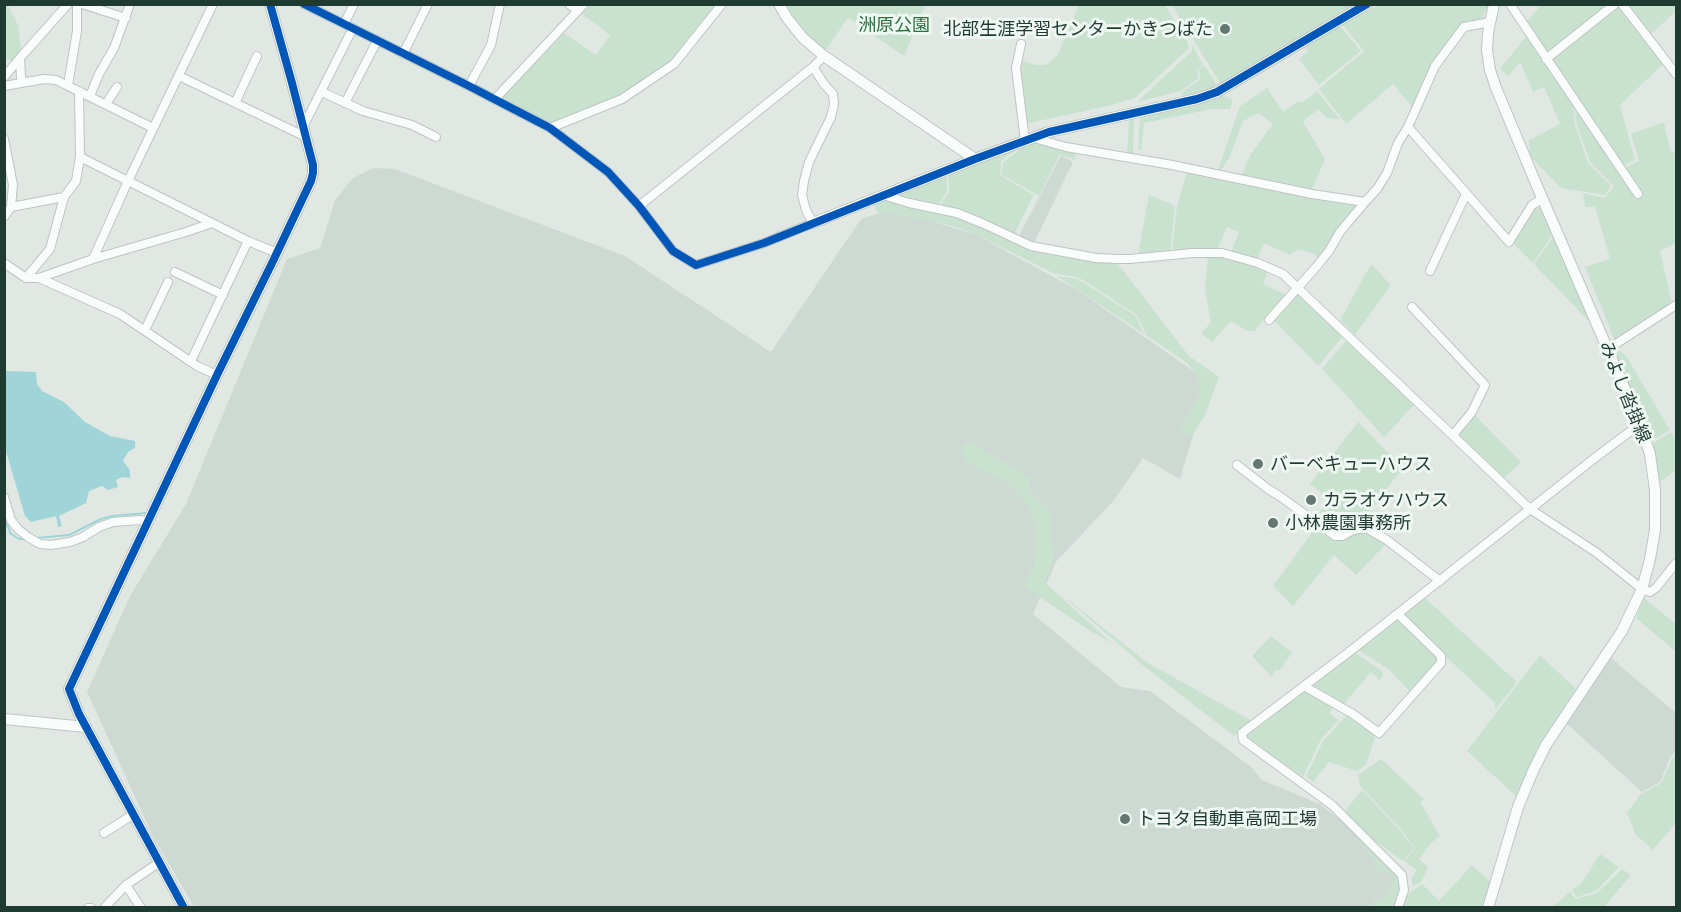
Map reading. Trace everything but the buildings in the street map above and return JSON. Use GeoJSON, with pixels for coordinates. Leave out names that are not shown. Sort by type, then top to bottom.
{"type":"FeatureCollection","features":[{"type":"Feature","properties":{"kind":"street"},"geometry":{"type":"LineString","coordinates":[[4,77],[68,4]]}},
{"type":"Feature","properties":{"kind":"street"},"geometry":{"type":"LineString","coordinates":[[68,85],[77,31],[77,4]]}},
{"type":"Feature","properties":{"kind":"street"},"geometry":{"type":"LineString","coordinates":[[82,4],[126,18]]}},
{"type":"Feature","properties":{"kind":"street"},"geometry":{"type":"LineString","coordinates":[[90,96],[114,48],[130,4]]}},
{"type":"Feature","properties":{"kind":"street"},"geometry":{"type":"LineString","coordinates":[[93,259],[213,4]]}},
{"type":"Feature","properties":{"kind":"street"},"geometry":{"type":"LineString","coordinates":[[184,908],[86,727],[69,687],[311,181],[313,165],[270,4]]}},
{"type":"Feature","properties":{"kind":"street"},"geometry":{"type":"LineString","coordinates":[[304,4],[550,128],[608,172],[639,206],[673,251],[696,265],[764,243],[1049,132],[1197,99],[1216,92],[1367,4]]}},
{"type":"Feature","properties":{"kind":"street"},"geometry":{"type":"LineString","coordinates":[[344,24],[354,4]]}},
{"type":"Feature","properties":{"kind":"street"},"geometry":{"type":"LineString","coordinates":[[403,54],[428,4]]}},
{"type":"Feature","properties":{"kind":"street"},"geometry":{"type":"LineString","coordinates":[[469,86],[491,45],[500,4]]}},
{"type":"Feature","properties":{"kind":"street"},"geometry":{"type":"LineString","coordinates":[[495,99],[581,8],[569,4]]}},
{"type":"Feature","properties":{"kind":"street"},"geometry":{"type":"LineString","coordinates":[[550,128],[622,99],[674,64],[722,4]]}},
{"type":"Feature","properties":{"kind":"street"},"geometry":{"type":"LineString","coordinates":[[779,4],[803,38],[824,56],[975,159]]}},
{"type":"Feature","properties":{"kind":"street","name":"みよし沓掛線"},"geometry":{"type":"LineString","coordinates":[[1488,908],[1518,807],[1533,771],[1546,745],[1622,631],[1642,589],[1650,559],[1654,530],[1655,490],[1650,454],[1640,424],[1542,199],[1490,70],[1487,50],[1494,4]]}},
{"type":"Feature","properties":{"kind":"street"},"geometry":{"type":"LineString","coordinates":[[1510,4],[1638,194]]}},
{"type":"Feature","properties":{"kind":"street"},"geometry":{"type":"LineString","coordinates":[[1546,59],[1615,4]]}},
{"type":"Feature","properties":{"kind":"street"},"geometry":{"type":"LineString","coordinates":[[1622,4],[1677,74]]}},
{"type":"Feature","properties":{"kind":"street"},"geometry":{"type":"LineString","coordinates":[[1269,320],[1329,251],[1340,232],[1377,189],[1387,173],[1398,143],[1408,127],[1435,66],[1464,27],[1490,22]]}},
{"type":"Feature","properties":{"kind":"street"},"geometry":{"type":"LineString","coordinates":[[305,132],[353,28]]}},
{"type":"Feature","properties":{"kind":"street"},"geometry":{"type":"LineString","coordinates":[[345,103],[377,41]]}},
{"type":"Feature","properties":{"kind":"street"},"geometry":{"type":"LineString","coordinates":[[1021,44],[1016,69],[1030,139]]}},
{"type":"Feature","properties":{"kind":"street"},"geometry":{"type":"LineString","coordinates":[[235,103],[257,56]]}},
{"type":"Feature","properties":{"kind":"street"},"geometry":{"type":"LineString","coordinates":[[639,206],[824,56]]}},
{"type":"Feature","properties":{"kind":"street"},"geometry":{"type":"LineString","coordinates":[[20,58],[21,78],[24,82]]}},
{"type":"Feature","properties":{"kind":"street"},"geometry":{"type":"LineString","coordinates":[[813,67],[833,94],[834,104],[831,117],[809,162],[804,181],[802,195],[813,223]]}},
{"type":"Feature","properties":{"kind":"street"},"geometry":{"type":"LineString","coordinates":[[179,76],[235,103],[305,132]]}},
{"type":"Feature","properties":{"kind":"street"},"geometry":{"type":"LineString","coordinates":[[4,86],[44,79],[56,80],[153,128]]}},
{"type":"Feature","properties":{"kind":"street"},"geometry":{"type":"LineString","coordinates":[[106,104],[117,87]]}},
{"type":"Feature","properties":{"kind":"street"},"geometry":{"type":"LineString","coordinates":[[26,278],[50,249],[64,197],[76,180],[80,157],[79,91]]}},
{"type":"Feature","properties":{"kind":"street"},"geometry":{"type":"LineString","coordinates":[[322,92],[363,111],[412,125],[436,137]]}},
{"type":"Feature","properties":{"kind":"street"},"geometry":{"type":"LineString","coordinates":[[1408,127],[1509,242],[1532,205],[1542,199]]}},
{"type":"Feature","properties":{"kind":"street"},"geometry":{"type":"LineString","coordinates":[[4,139],[13,185],[7,211],[64,197]]}},
{"type":"Feature","properties":{"kind":"street"},"geometry":{"type":"LineString","coordinates":[[1030,139],[1312,194],[1365,202]]}},
{"type":"Feature","properties":{"kind":"street"},"geometry":{"type":"LineString","coordinates":[[80,157],[248,241],[277,253]]}},
{"type":"Feature","properties":{"kind":"street"},"geometry":{"type":"LineString","coordinates":[[1430,270],[1466,194]]}},
{"type":"Feature","properties":{"kind":"street"},"geometry":{"type":"LineString","coordinates":[[883,195],[957,213],[1031,246],[1096,258],[1130,260],[1192,253],[1222,253],[1258,263],[1283,274],[1530,509],[1597,553],[1642,589],[1650,592],[1677,563]]}},
{"type":"Feature","properties":{"kind":"street"},"geometry":{"type":"LineString","coordinates":[[4,263],[26,278],[39,278],[212,223]]}},
{"type":"Feature","properties":{"kind":"street"},"geometry":{"type":"LineString","coordinates":[[191,361],[248,241]]}},
{"type":"Feature","properties":{"kind":"street"},"geometry":{"type":"LineString","coordinates":[[175,272],[223,295]]}},
{"type":"Feature","properties":{"kind":"street"},"geometry":{"type":"LineString","coordinates":[[39,278],[120,314],[196,366],[217,375]]}},
{"type":"Feature","properties":{"kind":"street"},"geometry":{"type":"LineString","coordinates":[[145,330],[168,282]]}},
{"type":"Feature","properties":{"kind":"street"},"geometry":{"type":"LineString","coordinates":[[1608,349],[1677,305]]}},
{"type":"Feature","properties":{"kind":"street"},"geometry":{"type":"LineString","coordinates":[[1412,307],[1485,385],[1472,412],[1453,435]]}},
{"type":"Feature","properties":{"kind":"street"},"geometry":{"type":"LineString","coordinates":[[1398,908],[1404,890],[1402,875],[1332,805],[1243,740],[1242,733],[1640,424]]}},
{"type":"Feature","properties":{"kind":"street"},"geometry":{"type":"LineString","coordinates":[[1237,465],[1335,536],[1366,528],[1387,540],[1440,581]]}},
{"type":"Feature","properties":{"kind":"street"},"geometry":{"type":"LineString","coordinates":[[4,497],[11,520],[18,529],[40,543],[51,545],[70,542],[113,522],[140,520],[148,522]]}},
{"type":"Feature","properties":{"kind":"street"},"geometry":{"type":"LineString","coordinates":[[1304,686],[1353,714],[1379,734],[1441,663],[1441,656],[1398,614]]}},
{"type":"Feature","properties":{"kind":"street"},"geometry":{"type":"LineString","coordinates":[[4,718],[86,727]]}},
{"type":"Feature","properties":{"kind":"street"},"geometry":{"type":"LineString","coordinates":[[104,833],[134,814]]}},
{"type":"Feature","properties":{"kind":"street"},"geometry":{"type":"LineString","coordinates":[[104,908],[126,885],[160,862]]}},
{"type":"Feature","properties":{"kind":"street"},"geometry":{"type":"LineString","coordinates":[[126,885],[141,908]]}},
{"type":"Feature","properties":{"kind":"shaded area"},"geometry":{"type":"Polygon","coordinates":[[[1061,155],[1073,162],[1034,243],[1019,236],[1061,155]]]}},
{"type":"Feature","properties":{"kind":"shaded area"},"geometry":{"type":"Polygon","coordinates":[[[373,168],[395,169],[625,256],[771,352],[861,219],[891,209],[977,235],[1079,291],[1209,382],[1180,479],[1143,458],[1115,499],[1056,562],[1033,614],[1121,687],[1150,691],[1250,766],[1262,780],[1320,804],[1353,830],[1404,876],[1389,908],[194,907],[153,836],[87,692],[130,596],[186,504],[287,259],[320,248],[335,200],[353,178],[373,168]]]}},
{"type":"Feature","properties":{"kind":"shaded area"},"geometry":{"type":"Polygon","coordinates":[[[1610,657],[1676,713],[1676,750],[1660,782],[1642,792],[1565,722],[1610,657]]]}},
{"type":"Feature","properties":{"kind":"green space"},"geometry":{"type":"Polygon","coordinates":[[[4,5],[8,5],[18,25],[21,47],[19,57],[15,62],[5,58],[4,5]]]}},
{"type":"Feature","properties":{"kind":"green space"},"geometry":{"type":"Polygon","coordinates":[[[590,5],[716,5],[673,60],[620,95],[549,123],[502,97],[564,33],[596,55],[610,35],[582,14],[590,5]]]}},
{"type":"Feature","properties":{"kind":"green space","name":"洲原公園"},"geometry":{"type":"Polygon","coordinates":[[[784,5],[925,5],[904,56],[848,18],[825,51],[791,18],[784,5]]]}},
{"type":"Feature","properties":{"kind":"green space"},"geometry":{"type":"Polygon","coordinates":[[[1079,5],[1165,5],[1188,43],[1188,49],[1135,98],[1025,124],[1019,69],[1021,60],[1036,65],[1045,65],[1052,61],[1058,54],[1079,5]]]}},
{"type":"Feature","properties":{"kind":"green space"},"geometry":{"type":"Polygon","coordinates":[[[1172,5],[1358,5],[1221,85],[1172,5]]]}},
{"type":"Feature","properties":{"kind":"green space"},"geometry":{"type":"Polygon","coordinates":[[[1379,5],[1489,5],[1482,18],[1463,24],[1413,108],[1393,84],[1346,124],[1319,89],[1364,51],[1343,25],[1379,5]]]}},
{"type":"Feature","properties":{"kind":"green space"},"geometry":{"type":"Polygon","coordinates":[[[1541,5],[1610,5],[1547,55],[1526,23],[1541,5]]]}},
{"type":"Feature","properties":{"kind":"green space"},"geometry":{"type":"Polygon","coordinates":[[[1627,5],[1676,5],[1676,11],[1651,34],[1627,5]]]}},
{"type":"Feature","properties":{"kind":"green space"},"geometry":{"type":"Polygon","coordinates":[[[1619,7],[1663,64],[1620,105],[1635,160],[1622,165],[1550,59],[1619,7]]]}},
{"type":"Feature","properties":{"kind":"green space"},"geometry":{"type":"Polygon","coordinates":[[[1340,26],[1361,51],[1319,85],[1299,59],[1308,51],[1305,46],[1340,26]]]}},
{"type":"Feature","properties":{"kind":"green space"},"geometry":{"type":"Polygon","coordinates":[[[1527,35],[1573,103],[1575,125],[1588,163],[1611,186],[1605,195],[1561,188],[1530,156],[1529,140],[1560,124],[1544,87],[1533,92],[1520,62],[1508,76],[1500,69],[1527,35]]]}},
{"type":"Feature","properties":{"kind":"green space"},"geometry":{"type":"Polygon","coordinates":[[[1192,45],[1203,64],[1197,69],[1199,78],[1181,91],[1137,102],[1192,51],[1192,45]]]}},
{"type":"Feature","properties":{"kind":"green space"},"geometry":{"type":"Polygon","coordinates":[[[1204,65],[1218,87],[1184,99],[1182,92],[1201,79],[1198,69],[1204,65]]]}},
{"type":"Feature","properties":{"kind":"green space"},"geometry":{"type":"Polygon","coordinates":[[[1267,88],[1283,112],[1299,101],[1302,103],[1317,91],[1340,119],[1327,118],[1318,109],[1303,122],[1325,159],[1312,190],[1241,176],[1250,155],[1273,124],[1259,113],[1243,121],[1230,156],[1219,174],[1127,156],[1129,118],[1134,117],[1133,154],[1218,170],[1240,106],[1267,88]]]}},
{"type":"Feature","properties":{"kind":"green space"},"geometry":{"type":"Polygon","coordinates":[[[1220,94],[1233,100],[1230,109],[1212,109],[1144,123],[1141,150],[1138,149],[1140,115],[1144,121],[1141,114],[1220,94]]]}},
{"type":"Feature","properties":{"kind":"green space"},"geometry":{"type":"Polygon","coordinates":[[[1574,105],[1637,198],[1644,196],[1625,168],[1639,161],[1631,134],[1664,122],[1670,150],[1676,154],[1676,243],[1660,251],[1672,303],[1615,341],[1585,267],[1610,259],[1595,207],[1585,207],[1583,193],[1605,198],[1614,186],[1590,162],[1577,125],[1574,105]]]}},
{"type":"Feature","properties":{"kind":"green space"},"geometry":{"type":"Polygon","coordinates":[[[1034,140],[1078,152],[1074,160],[1060,154],[1039,196],[1001,174],[1003,163],[1034,140]]]}},
{"type":"Feature","properties":{"kind":"green space"},"geometry":{"type":"Polygon","coordinates":[[[1020,147],[1001,161],[1000,175],[1034,195],[1014,235],[940,206],[949,191],[948,174],[1020,147]]]}},
{"type":"Feature","properties":{"kind":"green space"},"geometry":{"type":"Polygon","coordinates":[[[1187,172],[1360,204],[1319,259],[1307,251],[1296,250],[1290,255],[1264,243],[1257,260],[1231,252],[1239,232],[1227,227],[1217,250],[1172,251],[1177,206],[1187,172]]]}},
{"type":"Feature","properties":{"kind":"green space"},"geometry":{"type":"Polygon","coordinates":[[[946,174],[947,191],[938,206],[900,197],[899,191],[946,174]]]}},
{"type":"Feature","properties":{"kind":"green space"},"geometry":{"type":"Polygon","coordinates":[[[1149,195],[1175,206],[1170,252],[1138,255],[1149,195]]]}},
{"type":"Feature","properties":{"kind":"green space"},"geometry":{"type":"Polygon","coordinates":[[[882,201],[956,217],[1029,250],[1118,264],[1189,356],[1219,377],[1205,415],[1191,437],[1179,429],[1199,397],[1200,384],[1186,362],[1147,336],[1137,315],[1078,277],[1055,274],[979,236],[953,226],[877,212],[874,205],[882,201]]]}},
{"type":"Feature","properties":{"kind":"green space"},"geometry":{"type":"Polygon","coordinates":[[[1540,208],[1553,234],[1533,263],[1514,244],[1535,209],[1540,208]]]}},
{"type":"Feature","properties":{"kind":"green space"},"geometry":{"type":"Polygon","coordinates":[[[1554,236],[1595,328],[1534,264],[1554,236]]]}},
{"type":"Feature","properties":{"kind":"green space"},"geometry":{"type":"Polygon","coordinates":[[[1208,256],[1222,256],[1258,266],[1268,271],[1263,284],[1287,295],[1254,331],[1247,331],[1231,321],[1212,342],[1201,333],[1211,323],[1205,289],[1208,256]]]}},
{"type":"Feature","properties":{"kind":"green space"},"geometry":{"type":"Polygon","coordinates":[[[1371,264],[1391,285],[1355,335],[1340,320],[1371,264]]]}},
{"type":"Feature","properties":{"kind":"green space"},"geometry":{"type":"Polygon","coordinates":[[[1057,276],[1078,279],[1136,316],[1144,334],[1057,276]]]}},
{"type":"Feature","properties":{"kind":"green space"},"geometry":{"type":"Polygon","coordinates":[[[1299,291],[1344,335],[1318,366],[1273,319],[1299,291]]]}},
{"type":"Feature","properties":{"kind":"green space"},"geometry":{"type":"Polygon","coordinates":[[[1347,339],[1415,404],[1384,437],[1322,369],[1347,339]]]}},
{"type":"Feature","properties":{"kind":"green space"},"geometry":{"type":"Polygon","coordinates":[[[1617,349],[1625,355],[1670,430],[1651,441],[1614,351],[1617,349]]]}},
{"type":"Feature","properties":{"kind":"green space"},"geometry":{"type":"Polygon","coordinates":[[[1475,415],[1521,462],[1504,478],[1458,435],[1475,415]]]}},
{"type":"Feature","properties":{"kind":"green space"},"geometry":{"type":"Polygon","coordinates":[[[1358,422],[1403,468],[1360,523],[1351,517],[1337,533],[1315,517],[1330,500],[1310,484],[1358,422]]]}},
{"type":"Feature","properties":{"kind":"green space"},"geometry":{"type":"Polygon","coordinates":[[[1671,432],[1676,441],[1676,470],[1660,482],[1652,444],[1671,432]]]}},
{"type":"Feature","properties":{"kind":"green space"},"geometry":{"type":"Polygon","coordinates":[[[972,443],[1031,478],[1029,490],[1051,512],[1054,559],[1044,582],[1113,644],[1024,586],[1034,564],[1036,546],[1036,527],[1030,509],[1007,483],[967,462],[961,451],[965,444],[972,443]]]}},
{"type":"Feature","properties":{"kind":"green space"},"geometry":{"type":"Polygon","coordinates":[[[1316,527],[1333,539],[1365,531],[1386,544],[1356,575],[1334,555],[1293,606],[1273,586],[1316,527]]]}},
{"type":"Feature","properties":{"kind":"green space"},"geometry":{"type":"Polygon","coordinates":[[[1058,592],[1148,663],[1252,721],[1234,736],[1145,667],[1058,592]]]}},
{"type":"Feature","properties":{"kind":"green space"},"geometry":{"type":"Polygon","coordinates":[[[1424,597],[1517,682],[1495,710],[1495,703],[1402,615],[1424,597]]]}},
{"type":"Feature","properties":{"kind":"green space"},"geometry":{"type":"Polygon","coordinates":[[[1644,598],[1676,624],[1676,652],[1636,618],[1644,598]]]}},
{"type":"Feature","properties":{"kind":"green space"},"geometry":{"type":"Polygon","coordinates":[[[1398,617],[1438,657],[1438,662],[1411,693],[1388,669],[1357,649],[1398,617]]]}},
{"type":"Feature","properties":{"kind":"green space"},"geometry":{"type":"Polygon","coordinates":[[[1271,636],[1292,653],[1279,671],[1275,670],[1272,677],[1252,656],[1271,636]]]}},
{"type":"Feature","properties":{"kind":"green space"},"geometry":{"type":"Polygon","coordinates":[[[1354,652],[1383,672],[1380,680],[1371,672],[1343,705],[1310,686],[1354,652]]]}},
{"type":"Feature","properties":{"kind":"green space"},"geometry":{"type":"Polygon","coordinates":[[[1540,655],[1576,689],[1537,748],[1517,797],[1467,751],[1540,655]]]}},
{"type":"Feature","properties":{"kind":"green space"},"geometry":{"type":"Polygon","coordinates":[[[1305,691],[1333,706],[1330,714],[1339,720],[1321,739],[1302,779],[1246,738],[1305,691]]]}},
{"type":"Feature","properties":{"kind":"green space"},"geometry":{"type":"Polygon","coordinates":[[[1348,714],[1376,734],[1366,765],[1357,771],[1329,762],[1313,782],[1306,776],[1323,741],[1348,714]]]}},
{"type":"Feature","properties":{"kind":"green space"},"geometry":{"type":"Polygon","coordinates":[[[1676,754],[1676,823],[1653,850],[1636,835],[1627,813],[1640,795],[1661,783],[1676,754]]]}},
{"type":"Feature","properties":{"kind":"green space"},"geometry":{"type":"Polygon","coordinates":[[[1381,759],[1424,799],[1420,802],[1440,836],[1432,842],[1419,859],[1428,867],[1421,882],[1413,886],[1411,879],[1417,870],[1404,861],[1415,848],[1360,786],[1358,775],[1381,759]]]}},
{"type":"Feature","properties":{"kind":"green space"},"geometry":{"type":"Polygon","coordinates":[[[1362,790],[1414,848],[1403,861],[1363,832],[1344,812],[1362,790]]]}},
{"type":"Feature","properties":{"kind":"green space"},"geometry":{"type":"Polygon","coordinates":[[[1356,832],[1400,876],[1402,890],[1395,907],[1371,907],[1375,899],[1384,900],[1394,878],[1386,871],[1377,872],[1375,863],[1354,833],[1356,832]]]}},
{"type":"Feature","properties":{"kind":"green space"},"geometry":{"type":"Polygon","coordinates":[[[1600,854],[1619,867],[1596,891],[1577,897],[1572,890],[1581,884],[1600,854]]]}},
{"type":"Feature","properties":{"kind":"green space"},"geometry":{"type":"Polygon","coordinates":[[[1472,865],[1491,882],[1483,907],[1402,908],[1407,894],[1422,884],[1439,901],[1472,865]]]}},
{"type":"Feature","properties":{"kind":"green space"},"geometry":{"type":"Polygon","coordinates":[[[1622,869],[1631,875],[1604,907],[1552,907],[1570,892],[1576,899],[1597,893],[1622,869]]]}},
{"type":"Feature","properties":{"kind":"water"},"geometry":{"type":"Polygon","coordinates":[[[4,372],[36,372],[37,384],[42,391],[64,402],[85,422],[110,436],[135,441],[135,448],[128,452],[123,461],[130,470],[130,478],[122,477],[116,480],[118,487],[108,490],[102,486],[89,491],[86,503],[59,516],[62,526],[58,527],[56,516],[31,522],[25,516],[5,448],[4,372]]]}},
{"type":"Feature","properties":{"kind":"waterway"},"geometry":{"type":"LineString","coordinates":[[37,538],[69,535],[112,516],[146,513]]}},
{"type":"Feature","properties":{"kind":"waterway"},"geometry":{"type":"LineString","coordinates":[[4,518],[11,534],[19,539],[25,539]]}},
{"type":"Feature","properties":{"kind":"cycle path"},"geometry":{"type":"LineString","coordinates":[[184,908],[79,714],[69,689],[311,181],[313,165],[270,4]]}},
{"type":"Feature","properties":{"kind":"cycle path"},"geometry":{"type":"LineString","coordinates":[[304,4],[550,128],[608,172],[639,206],[673,251],[696,265],[764,243],[1049,132],[1197,99],[1217,92],[1367,4]]}},
{"type":"Feature","properties":{"kind":"place","name":"北部生涯学習センターかきつばた"},"geometry":{"type":"Point","coordinates":[1225,29]}},
{"type":"Feature","properties":{"kind":"place","name":"バーベキューハウス"},"geometry":{"type":"Point","coordinates":[1258,464]}},
{"type":"Feature","properties":{"kind":"place","name":"カラオケハウス"},"geometry":{"type":"Point","coordinates":[1311,500]}},
{"type":"Feature","properties":{"kind":"place","name":"小林農園事務所"},"geometry":{"type":"Point","coordinates":[1273,523]}},
{"type":"Feature","properties":{"kind":"place","name":"トヨタ自動車高岡工場"},"geometry":{"type":"Point","coordinates":[1125,819]}}]}
